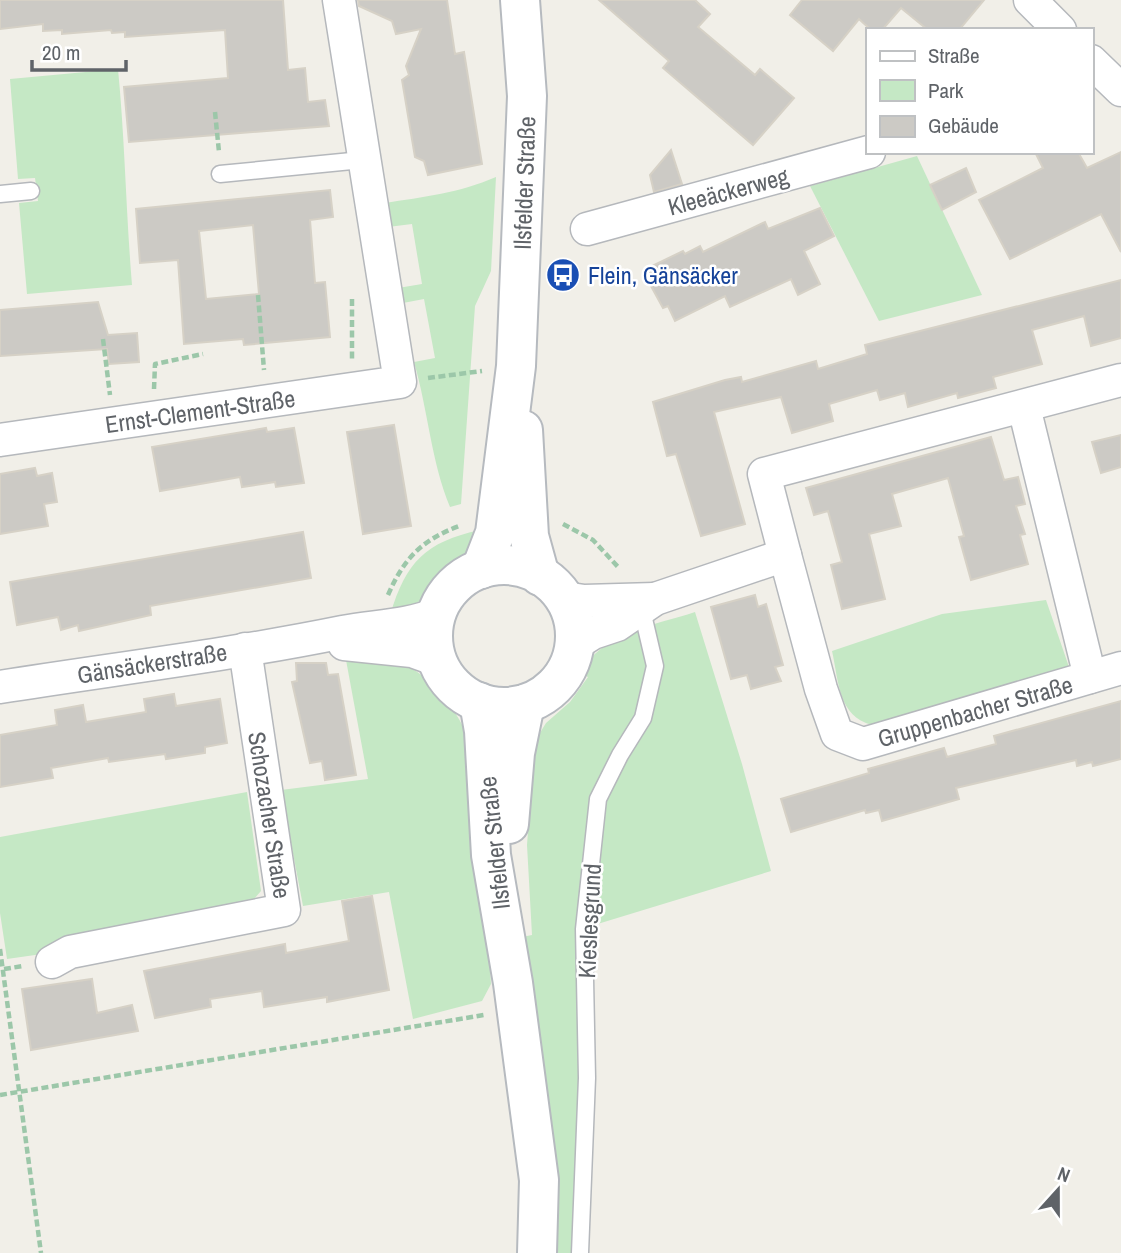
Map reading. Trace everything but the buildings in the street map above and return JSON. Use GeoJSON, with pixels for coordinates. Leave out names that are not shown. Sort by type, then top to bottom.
{"type":"FeatureCollection","features":[{"type":"Feature","properties":{"kind":"main road","name":"Ilsfelder Straße"},"geometry":{"type":"LineString","coordinates":[[481,569],[495,533],[517,365],[527,96],[520,0]]}},
{"type":"Feature","properties":{"kind":"main road","name":"Ilsfelder Straße"},"geometry":{"type":"LineString","coordinates":[[515,996],[510,816],[514,752],[525,704],[546,693],[561,679],[570,662],[574,645],[574,622],[552,587],[529,536],[517,365]]}},
{"type":"Feature","properties":{"kind":"main road"},"geometry":{"type":"LineString","coordinates":[[525,704],[503,707],[479,702],[453,686],[437,660],[433,636],[437,614],[455,586],[481,569],[510,566],[552,587]]}},
{"type":"Feature","properties":{"kind":"main road","name":"Ilsfelder Straße"},"geometry":{"type":"LineString","coordinates":[[479,702],[484,731],[491,855],[515,996],[539,1181],[537,1253]]}},
{"type":"Feature","properties":{"kind":"street"},"geometry":{"type":"LineString","coordinates":[[339,0],[362,160],[400,382]]}},
{"type":"Feature","properties":{"kind":"street"},"geometry":{"type":"LineString","coordinates":[[1030,0],[1058,28]]}},
{"type":"Feature","properties":{"kind":"street"},"geometry":{"type":"LineString","coordinates":[[1093,64],[1110,89]]}},
{"type":"Feature","properties":{"kind":"street","name":"Kleeäckerweg"},"geometry":{"type":"LineString","coordinates":[[587,229],[866,153]]}},
{"type":"Feature","properties":{"kind":"street","name":"Gruppenbacher Straße"},"geometry":{"type":"LineString","coordinates":[[1121,380],[764,474],[837,734],[863,744],[1121,668]]}},
{"type":"Feature","properties":{"kind":"street","name":"Ernst-Clement-Straße"},"geometry":{"type":"LineString","coordinates":[[0,440],[400,382]]}},
{"type":"Feature","properties":{"kind":"street","name":"Gruppenbacher Straße"},"geometry":{"type":"LineString","coordinates":[[1024,407],[1090,677]]}},
{"type":"Feature","properties":{"kind":"street"},"geometry":{"type":"LineString","coordinates":[[574,645],[644,603],[785,555]]}},
{"type":"Feature","properties":{"kind":"street"},"geometry":{"type":"LineString","coordinates":[[552,587],[584,601],[644,603]]}},
{"type":"Feature","properties":{"kind":"street","name":"Gänsäckerstraße"},"geometry":{"type":"LineString","coordinates":[[0,687],[405,624],[437,614]]}},
{"type":"Feature","properties":{"kind":"street","name":"Gänsäckerstraße"},"geometry":{"type":"LineString","coordinates":[[304,640],[394,648],[437,660]]}},
{"type":"Feature","properties":{"kind":"street","name":"Schozacher Straße"},"geometry":{"type":"LineString","coordinates":[[52,962],[70,952],[284,910],[245,649]]}},
{"type":"Feature","properties":{"kind":"lane"},"geometry":{"type":"LineString","coordinates":[[220,174],[362,160]]}},
{"type":"Feature","properties":{"kind":"lane"},"geometry":{"type":"LineString","coordinates":[[0,194],[31,191]]}},
{"type":"Feature","properties":{"kind":"lane","name":"Kieslesgrund"},"geometry":{"type":"LineString","coordinates":[[580,1253],[587,1078],[583,929],[598,799],[620,755],[643,718],[654,666],[644,603]]}},
{"type":"Feature","properties":{"kind":"path"},"geometry":{"type":"LineString","coordinates":[[215,112],[220,174]]}},
{"type":"Feature","properties":{"kind":"path"},"geometry":{"type":"LineString","coordinates":[[258,295],[264,380],[273,400]]}},
{"type":"Feature","properties":{"kind":"path"},"geometry":{"type":"LineString","coordinates":[[352,298],[353,389]]}},
{"type":"Feature","properties":{"kind":"path"},"geometry":{"type":"LineString","coordinates":[[103,339],[105,367],[116,423]]}},
{"type":"Feature","properties":{"kind":"path"},"geometry":{"type":"LineString","coordinates":[[158,417],[153,386],[155,364],[203,354]]}},
{"type":"Feature","properties":{"kind":"path"},"geometry":{"type":"LineString","coordinates":[[400,382],[517,365]]}},
{"type":"Feature","properties":{"kind":"path"},"geometry":{"type":"LineString","coordinates":[[559,522],[593,540],[610,556],[644,603]]}},
{"type":"Feature","properties":{"kind":"path"},"geometry":{"type":"LineString","coordinates":[[380,626],[399,569],[420,546],[464,524]]}},
{"type":"Feature","properties":{"kind":"path"},"geometry":{"type":"LineString","coordinates":[[0,949],[41,1253]]}},
{"type":"Feature","properties":{"kind":"path"},"geometry":{"type":"LineString","coordinates":[[0,1096],[515,996]]}},
{"type":"Feature","properties":{"kind":"green space"},"geometry":{"type":"Polygon","coordinates":[[[118,69],[132,285],[27,294],[19,203],[38,201],[35,178],[18,179],[10,79],[118,69]]]}},
{"type":"Feature","properties":{"kind":"green space"},"geometry":{"type":"Polygon","coordinates":[[[917,156],[982,295],[879,321],[810,186],[917,156]]]}},
{"type":"Feature","properties":{"kind":"green space"},"geometry":{"type":"Polygon","coordinates":[[[496,177],[491,271],[475,306],[461,504],[450,507],[438,472],[414,362],[435,358],[424,299],[403,303],[398,288],[422,284],[412,224],[388,227],[384,203],[455,191],[496,177]]]}},
{"type":"Feature","properties":{"kind":"green space"},"geometry":{"type":"Polygon","coordinates":[[[480,530],[467,558],[446,582],[418,602],[390,615],[403,581],[420,557],[445,541],[480,530]]]}},
{"type":"Feature","properties":{"kind":"green space"},"geometry":{"type":"Polygon","coordinates":[[[1046,600],[1069,667],[872,725],[861,721],[846,706],[832,651],[942,614],[1046,600]]]}},
{"type":"Feature","properties":{"kind":"green space"},"geometry":{"type":"Polygon","coordinates":[[[695,612],[742,764],[771,871],[591,926],[575,1253],[542,1253],[517,938],[532,935],[527,845],[535,741],[546,723],[570,702],[588,677],[581,674],[601,648],[630,632],[695,612]]]}},
{"type":"Feature","properties":{"kind":"green space"},"geometry":{"type":"Polygon","coordinates":[[[346,660],[395,662],[423,676],[446,699],[464,728],[476,757],[491,984],[482,1001],[413,1019],[389,892],[303,906],[281,790],[368,779],[346,660]]]}},
{"type":"Feature","properties":{"kind":"green space"},"geometry":{"type":"Polygon","coordinates":[[[247,792],[261,891],[248,906],[53,943],[49,953],[7,959],[0,913],[0,837],[247,792]]]}},
{"type":"Feature","properties":{"kind":"place","name":"Flein, Gänsäcker"},"geometry":{"type":"Point","coordinates":[563,275]}}]}
